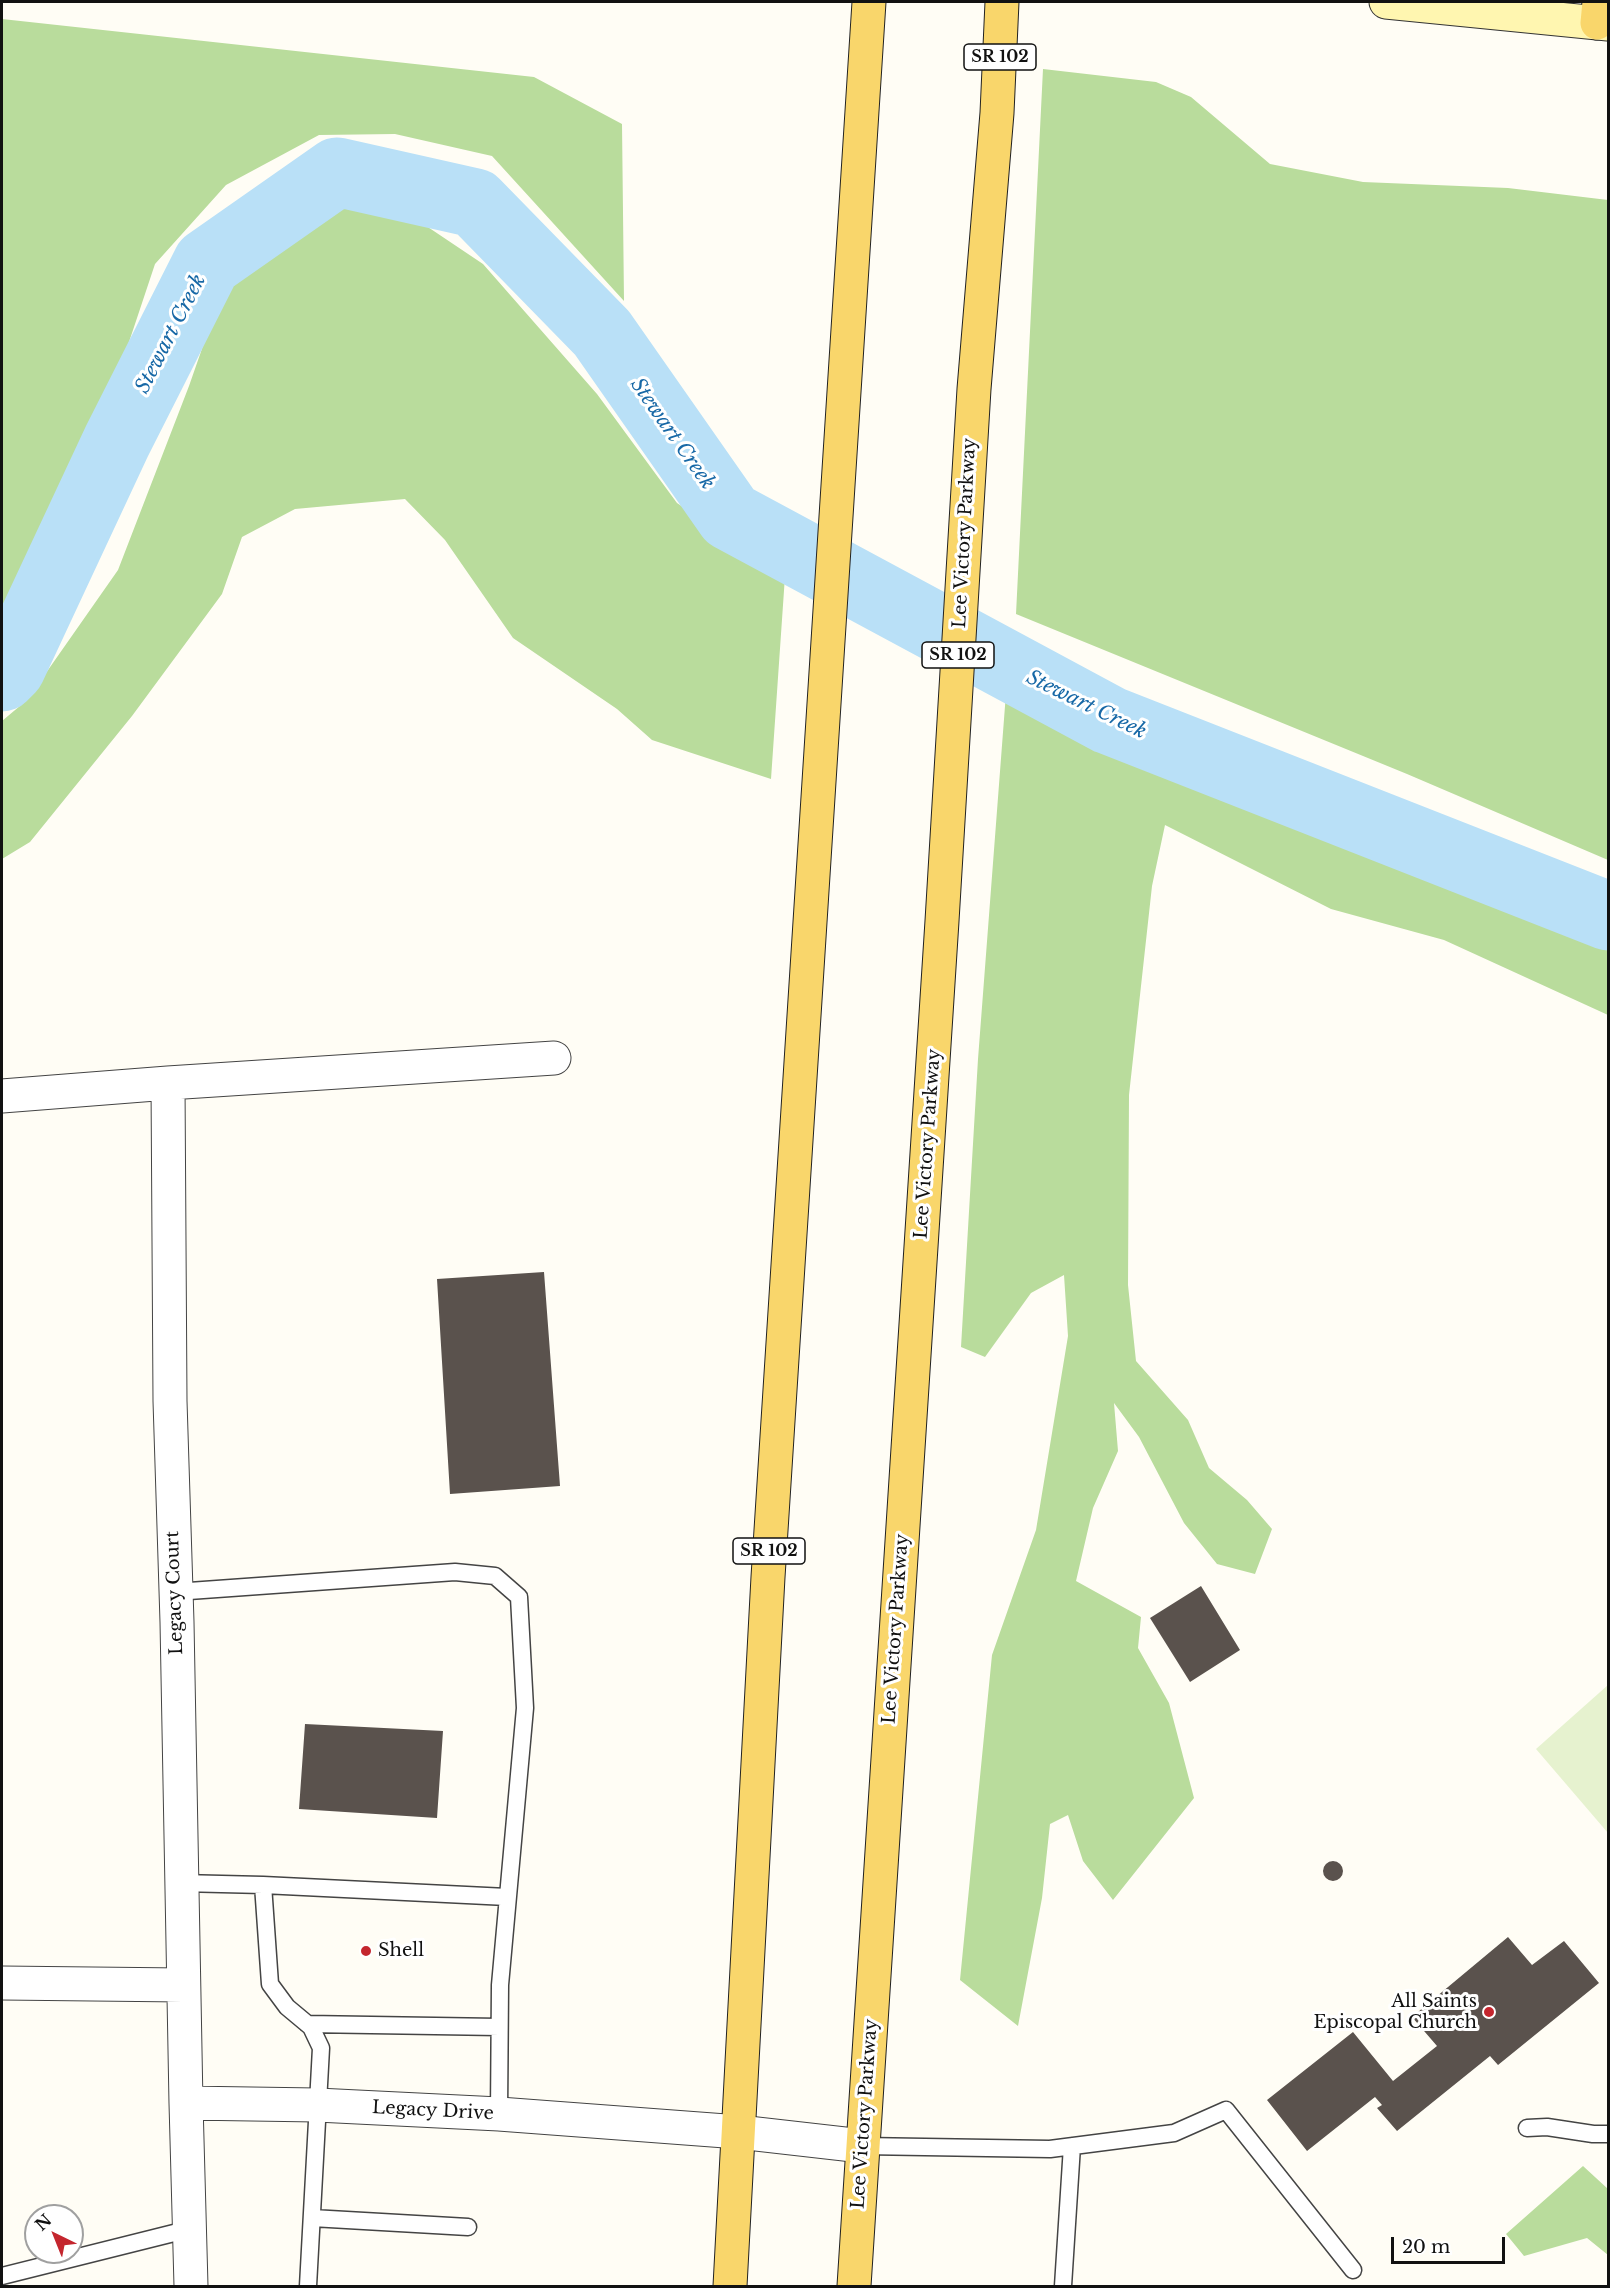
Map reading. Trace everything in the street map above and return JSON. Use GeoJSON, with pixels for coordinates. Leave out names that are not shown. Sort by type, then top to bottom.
{"type":"FeatureCollection","features":[{"type":"Feature","properties":{"kind":"main road","name":"SR 102"},"geometry":{"type":"LineString","coordinates":[[730,2286],[768,1577],[869,2]]}},
{"type":"Feature","properties":{"kind":"main road","name":"Lee Victory Parkway"},"geometry":{"type":"LineString","coordinates":[[854,2286],[974,389],[997,112],[1002,2]]}},
{"type":"Feature","properties":{"kind":"main road"},"geometry":{"type":"LineString","coordinates":[[1386,2],[1602,16]]}},
{"type":"Feature","properties":{"kind":"street"},"geometry":{"type":"LineString","coordinates":[[2,1096],[554,1058]]}},
{"type":"Feature","properties":{"kind":"street","name":"Legacy Court"},"geometry":{"type":"LineString","coordinates":[[168,1083],[170,1401],[186,2103]]}},
{"type":"Feature","properties":{"kind":"street"},"geometry":{"type":"LineString","coordinates":[[2,1983],[183,1985]]}},
{"type":"Feature","properties":{"kind":"street","name":"Legacy Drive"},"geometry":{"type":"LineString","coordinates":[[186,2103],[317,2105],[499,2114],[739,2132],[862,2146]]}},
{"type":"Feature","properties":{"kind":"street"},"geometry":{"type":"LineString","coordinates":[[186,2103],[191,2286]]}},
{"type":"Feature","properties":{"kind":"lane"},"geometry":{"type":"LineString","coordinates":[[176,1593],[455,1572],[495,1576],[519,1597],[525,1708],[500,1985],[499,2114]]}},
{"type":"Feature","properties":{"kind":"lane"},"geometry":{"type":"LineString","coordinates":[[180,1883],[263,1885],[507,1898]]}},
{"type":"Feature","properties":{"kind":"lane"},"geometry":{"type":"LineString","coordinates":[[263,1885],[270,1984],[287,2007],[311,2027],[321,2048],[308,2286]]}},
{"type":"Feature","properties":{"kind":"lane"},"geometry":{"type":"LineString","coordinates":[[307,2024],[499,2027]]}},
{"type":"Feature","properties":{"kind":"lane"},"geometry":{"type":"LineString","coordinates":[[862,2146],[1050,2149],[1174,2133],[1226,2110],[1353,2270]]}},
{"type":"Feature","properties":{"kind":"lane"},"geometry":{"type":"LineString","coordinates":[[1527,2128],[1547,2127],[1608,2134]]}},
{"type":"Feature","properties":{"kind":"lane"},"geometry":{"type":"LineString","coordinates":[[1063,2286],[1072,2146]]}},
{"type":"Feature","properties":{"kind":"lane"},"geometry":{"type":"LineString","coordinates":[[312,2218],[468,2227]]}},
{"type":"Feature","properties":{"kind":"lane"},"geometry":{"type":"LineString","coordinates":[[2,2276],[190,2229]]}},
{"type":"Feature","properties":{"kind":"green space"},"geometry":{"type":"Polygon","coordinates":[[[2,19],[534,77],[622,124],[624,301],[492,156],[395,134],[319,135],[226,185],[155,264],[120,369],[75,454],[36,576],[2,636],[2,19]]]}},
{"type":"Feature","properties":{"kind":"green space"},"geometry":{"type":"Polygon","coordinates":[[[1043,69],[1156,82],[1191,97],[1270,164],[1363,182],[1508,188],[1608,200],[1608,860],[1407,774],[1016,614],[1043,69]]]}},
{"type":"Feature","properties":{"kind":"green space"},"geometry":{"type":"Polygon","coordinates":[[[324,204],[401,209],[483,264],[597,394],[677,503],[785,576],[771,779],[652,740],[617,709],[513,638],[445,540],[405,499],[295,509],[242,537],[222,594],[132,716],[30,842],[2,859],[2,721],[27,700],[118,570],[189,386],[227,277],[324,204]]]}},
{"type":"Feature","properties":{"kind":"green space"},"geometry":{"type":"Polygon","coordinates":[[[1006,693],[1350,848],[1574,926],[1608,943],[1608,1015],[1444,940],[1331,909],[1165,825],[1152,886],[1129,1095],[1128,1285],[1136,1361],[1188,1420],[1209,1468],[1247,1500],[1272,1529],[1255,1574],[1217,1564],[1184,1523],[1139,1437],[1114,1403],[1118,1451],[1093,1508],[1076,1581],[1141,1617],[1138,1648],[1169,1703],[1194,1798],[1113,1900],[1083,1861],[1068,1815],[1050,1824],[1042,1898],[1018,2026],[960,1980],[992,1655],[1036,1530],[1068,1336],[1064,1275],[1031,1293],[985,1357],[961,1347],[978,1059],[1006,693]]]}},
{"type":"Feature","properties":{"kind":"green space"},"geometry":{"type":"Polygon","coordinates":[[[1608,1685],[1608,1833],[1536,1749],[1608,1685]]]}},
{"type":"Feature","properties":{"kind":"green space"},"geometry":{"type":"Polygon","coordinates":[[[1583,2166],[1608,2189],[1608,2255],[1587,2238],[1524,2256],[1506,2234],[1583,2166]]]}},
{"type":"Feature","properties":{"kind":"building"},"geometry":{"type":"Polygon","coordinates":[[[544,1272],[560,1486],[450,1494],[437,1279],[544,1272]]]}},
{"type":"Feature","properties":{"kind":"building"},"geometry":{"type":"Polygon","coordinates":[[[1201,1586],[1240,1650],[1190,1682],[1150,1618],[1201,1586]]]}},
{"type":"Feature","properties":{"kind":"building"},"geometry":{"type":"Polygon","coordinates":[[[305,1724],[443,1731],[437,1818],[299,1809],[305,1724]]]}},
{"type":"Feature","properties":{"kind":"building"},"geometry":{"type":"Polygon","coordinates":[[[1333,1861],[1340,1864],[1343,1871],[1340,1878],[1333,1881],[1326,1878],[1323,1871],[1326,1864],[1333,1861]]]}},
{"type":"Feature","properties":{"kind":"building"},"geometry":{"type":"Polygon","coordinates":[[[1508,1937],[1532,1965],[1564,1941],[1599,1983],[1498,2065],[1490,2056],[1397,2131],[1377,2108],[1382,2105],[1375,2097],[1307,2151],[1267,2100],[1353,2032],[1393,2081],[1437,2046],[1412,2017],[1508,1937]]]}},
{"type":"Feature","properties":{"kind":"waterway","name":"Stewart Creek"},"geometry":{"type":"LineString","coordinates":[[2,677],[11,668],[117,441],[207,263],[337,172],[475,203],[602,333],[730,516],[1109,720],[1608,916]]}},
{"type":"Feature","properties":{"kind":"place","name":"Shell"},"geometry":{"type":"Point","coordinates":[366,1951]}},
{"type":"Feature","properties":{"kind":"place","name":"All Saints Episcopal Church"},"geometry":{"type":"Point","coordinates":[1489,2012]}}]}
